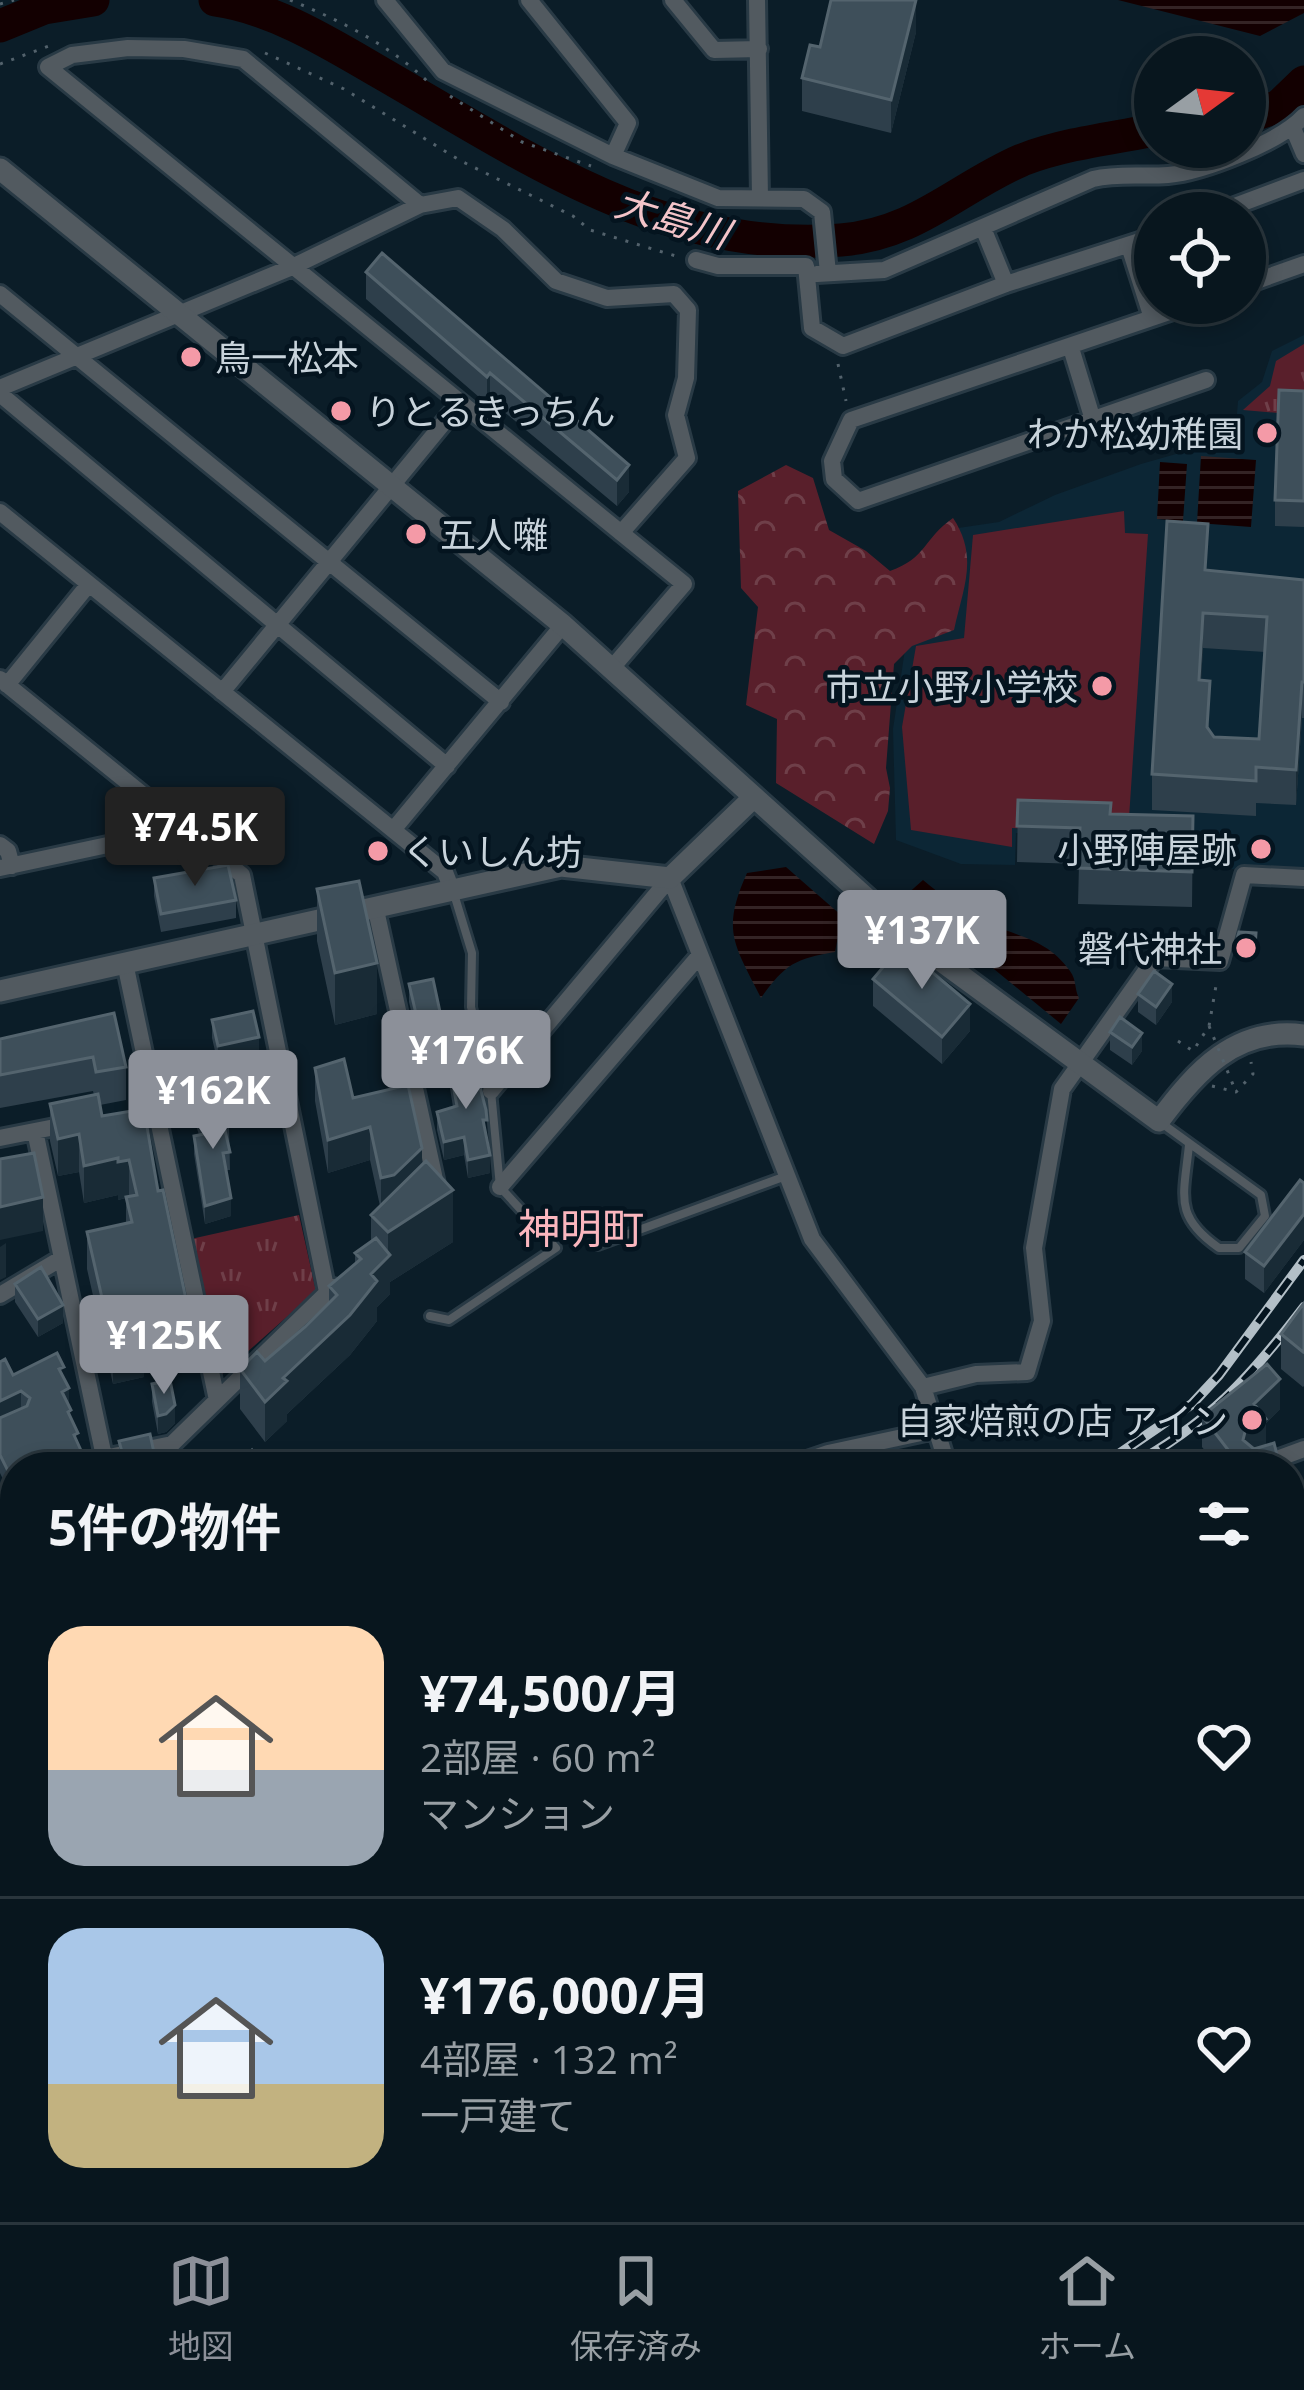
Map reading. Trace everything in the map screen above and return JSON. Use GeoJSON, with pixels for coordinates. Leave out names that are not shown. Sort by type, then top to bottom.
{"type":"FeatureCollection","features":[{"type":"Feature","properties":{"kind":"street"},"geometry":{"type":"LineString","coordinates":[[529,0],[628,123],[613,156]]}},
{"type":"Feature","properties":{"kind":"street"},"geometry":{"type":"LineString","coordinates":[[673,0],[714,50],[759,49]]}},
{"type":"Feature","properties":{"kind":"street"},"geometry":{"type":"LineString","coordinates":[[757,0],[760,198]]}},
{"type":"Feature","properties":{"kind":"street"},"geometry":{"type":"LineString","coordinates":[[394,3],[443,71],[613,156],[718,198],[804,199],[822,212],[828,273]]}},
{"type":"Feature","properties":{"kind":"street"},"geometry":{"type":"LineString","coordinates":[[420,205],[243,59],[184,49],[128,48],[72,56],[48,67],[684,584],[611,669]]}},
{"type":"Feature","properties":{"kind":"street"},"geometry":{"type":"LineString","coordinates":[[808,276],[884,270],[1093,179],[1117,173],[1170,175],[1220,161],[1299,122],[1304,154]]}},
{"type":"Feature","properties":{"kind":"street"},"geometry":{"type":"LineString","coordinates":[[0,169],[563,625],[914,941],[1159,1121],[1198,1071],[1225,1050],[1274,1034],[1304,1035]]}},
{"type":"Feature","properties":{"kind":"street"},"geometry":{"type":"LineString","coordinates":[[1266,194],[1304,180]]}},
{"type":"Feature","properties":{"kind":"street"},"geometry":{"type":"LineString","coordinates":[[447,766],[0,391],[292,267],[420,205],[458,198],[503,229],[556,281],[607,298],[674,294],[688,310],[686,378],[676,415],[687,458],[621,533]]}},
{"type":"Feature","properties":{"kind":"street"},"geometry":{"type":"LineString","coordinates":[[983,228],[1006,284]]}},
{"type":"Feature","properties":{"kind":"street"},"geometry":{"type":"LineString","coordinates":[[696,260],[718,266],[806,266],[812,328],[843,346],[1006,284],[1134,244]]}},
{"type":"Feature","properties":{"kind":"street"},"geometry":{"type":"LineString","coordinates":[[1129,246],[1134,262]]}},
{"type":"Feature","properties":{"kind":"street"},"geometry":{"type":"LineString","coordinates":[[1266,279],[1304,265]]}},
{"type":"Feature","properties":{"kind":"street"},"geometry":{"type":"LineString","coordinates":[[0,294],[501,702]]}},
{"type":"Feature","properties":{"kind":"street"},"geometry":{"type":"LineString","coordinates":[[1138,324],[851,420],[832,461],[834,478],[858,501],[1206,380]]}},
{"type":"Feature","properties":{"kind":"street"},"geometry":{"type":"LineString","coordinates":[[1070,348],[1093,420]]}},
{"type":"Feature","properties":{"kind":"street"},"geometry":{"type":"LineString","coordinates":[[222,692],[460,403]]}},
{"type":"Feature","properties":{"kind":"street"},"geometry":{"type":"LineString","coordinates":[[0,512],[445,872],[453,892]]}},
{"type":"Feature","properties":{"kind":"street"},"geometry":{"type":"LineString","coordinates":[[89,584],[3,682],[242,875],[327,1292]]}},
{"type":"Feature","properties":{"kind":"street"},"geometry":{"type":"LineString","coordinates":[[393,830],[563,625]]}},
{"type":"Feature","properties":{"kind":"street"},"geometry":{"type":"LineString","coordinates":[[491,1091],[670,878],[754,796]]}},
{"type":"Feature","properties":{"kind":"street"},"geometry":{"type":"LineString","coordinates":[[0,844],[8,851],[6,867],[164,833],[176,822]]}},
{"type":"Feature","properties":{"kind":"street"},"geometry":{"type":"LineString","coordinates":[[0,991],[562,866],[670,878]]}},
{"type":"Feature","properties":{"kind":"street"},"geometry":{"type":"LineString","coordinates":[[923,1388],[976,1374],[1027,1372],[1042,1321],[1034,1248],[1062,1089],[1154,958],[1220,962],[1244,874],[1304,878]]}},
{"type":"Feature","properties":{"kind":"street"},"geometry":{"type":"LineString","coordinates":[[670,878],[812,1239],[923,1388],[942,1452]]}},
{"type":"Feature","properties":{"kind":"street"},"geometry":{"type":"LineString","coordinates":[[376,910],[436,1185],[421,1200]]}},
{"type":"Feature","properties":{"kind":"street"},"geometry":{"type":"LineString","coordinates":[[500,1187],[700,955]]}},
{"type":"Feature","properties":{"kind":"street"},"geometry":{"type":"LineString","coordinates":[[125,963],[217,1400]]}},
{"type":"Feature","properties":{"kind":"street"},"geometry":{"type":"LineString","coordinates":[[135,1111],[155,1107]]}},
{"type":"Feature","properties":{"kind":"street"},"geometry":{"type":"LineString","coordinates":[[0,1138],[95,1119]]}},
{"type":"Feature","properties":{"kind":"street"},"geometry":{"type":"LineString","coordinates":[[35,1131],[103,1452]]}},
{"type":"Feature","properties":{"kind":"street"},"geometry":{"type":"LineString","coordinates":[[0,1295],[62,1258]]}},
{"type":"Feature","properties":{"kind":"street"},"geometry":{"type":"LineString","coordinates":[[144,1452],[172,1444],[342,1277]]}},
{"type":"Feature","properties":{"kind":"street"},"geometry":{"type":"LineString","coordinates":[[833,1452],[934,1430]]}},
{"type":"Feature","properties":{"kind":"lane"},"geometry":{"type":"LineString","coordinates":[[430,1316],[449,1319],[556,1248],[500,1187],[491,1091],[471,1007],[472,952],[453,892]]}},
{"type":"Feature","properties":{"kind":"lane"},"geometry":{"type":"LineString","coordinates":[[1159,1121],[1261,1195],[1264,1216],[1239,1248],[1219,1248],[1186,1219],[1183,1204],[1189,1145]]}},
{"type":"Feature","properties":{"kind":"lane"},"geometry":{"type":"LineString","coordinates":[[598,1245],[787,1175]]}},
{"type":"Feature","properties":{"kind":"path"},"geometry":{"type":"LineString","coordinates":[[0,4],[14,0]]}},
{"type":"Feature","properties":{"kind":"path"},"geometry":{"type":"LineString","coordinates":[[0,64],[55,45]]}},
{"type":"Feature","properties":{"kind":"path"},"geometry":{"type":"LineString","coordinates":[[260,52],[344,89],[461,161],[573,216],[590,230],[696,260]]}},
{"type":"Feature","properties":{"kind":"path"},"geometry":{"type":"LineString","coordinates":[[842,386],[837,357],[843,346]]}},
{"type":"Feature","properties":{"kind":"path"},"geometry":{"type":"LineString","coordinates":[[1178,1040],[1192,1051],[1209,1026],[1220,962]]}},
{"type":"Feature","properties":{"kind":"path"},"geometry":{"type":"LineString","coordinates":[[1209,1026],[1236,1093]]}},
{"type":"Feature","properties":{"kind":"path"},"geometry":{"type":"LineString","coordinates":[[1236,1093],[1253,1074],[1249,1052]]}},
{"type":"Feature","properties":{"kind":"path"},"geometry":{"type":"LineString","coordinates":[[1216,1088],[1236,1093]]}},
{"type":"Feature","properties":{"kind":"shaded area"},"geometry":{"type":"Polygon","coordinates":[[[1118,0],[1304,0],[1304,13],[1260,36],[1118,0]]]}},
{"type":"Feature","properties":{"kind":"shaded area","name":"市立小野小学校"},"geometry":{"type":"Polygon","coordinates":[[[1304,335],[1304,868],[1223,869],[1216,843],[1016,833],[1015,865],[961,864],[896,840],[893,729],[906,643],[958,528],[999,522],[1055,495],[1225,440],[1236,426],[1238,401],[1262,382],[1272,351],[1304,335]]]}},
{"type":"Feature","properties":{"kind":"shaded area"},"geometry":{"type":"Polygon","coordinates":[[[1201,456],[1256,460],[1251,527],[1197,523],[1201,456]]]}},
{"type":"Feature","properties":{"kind":"shaded area"},"geometry":{"type":"Polygon","coordinates":[[[1160,462],[1187,464],[1183,521],[1157,519],[1160,462]]]}},
{"type":"Feature","properties":{"kind":"shaded area"},"geometry":{"type":"Polygon","coordinates":[[[786,867],[842,916],[835,952],[792,965],[761,998],[734,937],[734,909],[747,873],[786,867]]]}},
{"type":"Feature","properties":{"kind":"shaded area"},"geometry":{"type":"Polygon","coordinates":[[[923,880],[971,914],[1043,946],[1061,960],[1079,998],[1061,1024],[905,896],[923,880]]]}},
{"type":"Feature","properties":{"kind":"green space"},"geometry":{"type":"Polygon","coordinates":[[[1304,344],[1304,415],[1243,410],[1270,386],[1276,361],[1304,344]]]}},
{"type":"Feature","properties":{"kind":"green space"},"geometry":{"type":"Polygon","coordinates":[[[786,465],[813,478],[829,530],[890,571],[911,560],[953,518],[965,546],[967,573],[954,630],[912,646],[894,664],[886,768],[888,811],[874,844],[776,783],[777,719],[746,705],[758,607],[741,588],[738,491],[786,465]]]}},
{"type":"Feature","properties":{"kind":"green space"},"geometry":{"type":"Polygon","coordinates":[[[1124,511],[1125,533],[1148,534],[1128,833],[1012,828],[1012,847],[911,830],[902,727],[916,646],[964,638],[973,535],[1124,511]]]}},
{"type":"Feature","properties":{"kind":"green space"},"geometry":{"type":"Polygon","coordinates":[[[299,1215],[316,1291],[220,1376],[191,1239],[299,1215]]]}},
{"type":"Feature","properties":{"kind":"building"},"geometry":{"type":"Polygon","coordinates":[[[831,0],[916,0],[891,100],[802,78],[810,45],[820,47],[831,0]]]}},
{"type":"Feature","properties":{"kind":"building"},"geometry":{"type":"Polygon","coordinates":[[[382,253],[629,465],[617,480],[490,373],[487,377],[366,272],[382,253]]]}},
{"type":"Feature","properties":{"kind":"building"},"geometry":{"type":"Polygon","coordinates":[[[1279,390],[1304,391],[1304,501],[1275,500],[1279,390]]]}},
{"type":"Feature","properties":{"kind":"building"},"geometry":{"type":"Polygon","coordinates":[[[1167,521],[1208,524],[1205,570],[1304,580],[1304,682],[1296,770],[1256,767],[1256,781],[1152,774],[1167,521]],[[1203,613],[1199,680],[1210,681],[1207,727],[1214,737],[1259,739],[1267,617],[1203,613]]]}},
{"type":"Feature","properties":{"kind":"building"},"geometry":{"type":"Polygon","coordinates":[[[1018,800],[1111,803],[1110,814],[1193,816],[1192,872],[1078,868],[1080,828],[1017,826],[1018,800]]]}},
{"type":"Feature","properties":{"kind":"building"},"geometry":{"type":"Polygon","coordinates":[[[228,865],[236,900],[161,914],[154,878],[228,865]]]}},
{"type":"Feature","properties":{"kind":"building"},"geometry":{"type":"Polygon","coordinates":[[[359,881],[377,963],[335,973],[317,889],[359,881]]]}},
{"type":"Feature","properties":{"kind":"building"},"geometry":{"type":"Polygon","coordinates":[[[1239,932],[1256,933],[1255,947],[1235,946],[1239,932]]]}},
{"type":"Feature","properties":{"kind":"building"},"geometry":{"type":"Polygon","coordinates":[[[901,946],[970,1004],[942,1037],[873,979],[901,946]]]}},
{"type":"Feature","properties":{"kind":"building"},"geometry":{"type":"Polygon","coordinates":[[[1154,971],[1172,984],[1156,1007],[1138,994],[1154,971]]]}},
{"type":"Feature","properties":{"kind":"building"},"geometry":{"type":"Polygon","coordinates":[[[433,979],[440,1012],[417,1018],[409,984],[433,979]]]}},
{"type":"Feature","properties":{"kind":"building"},"geometry":{"type":"Polygon","coordinates":[[[253,1011],[259,1037],[218,1046],[212,1020],[253,1011]]]}},
{"type":"Feature","properties":{"kind":"building"},"geometry":{"type":"Polygon","coordinates":[[[114,1013],[126,1067],[96,1072],[93,1057],[0,1075],[0,1039],[114,1013]]]}},
{"type":"Feature","properties":{"kind":"building"},"geometry":{"type":"Polygon","coordinates":[[[1120,1017],[1142,1033],[1132,1047],[1110,1032],[1120,1017]]]}},
{"type":"Feature","properties":{"kind":"building"},"geometry":{"type":"Polygon","coordinates":[[[344,1059],[353,1098],[408,1085],[422,1148],[394,1175],[381,1178],[370,1127],[328,1140],[315,1068],[344,1059]]]}},
{"type":"Feature","properties":{"kind":"building"},"geometry":{"type":"Polygon","coordinates":[[[473,1060],[486,1110],[487,1120],[483,1120],[490,1155],[468,1160],[464,1137],[444,1142],[437,1112],[457,1106],[449,1064],[473,1060]]]}},
{"type":"Feature","properties":{"kind":"building"},"geometry":{"type":"Polygon","coordinates":[[[98,1094],[102,1116],[144,1109],[158,1191],[163,1190],[188,1309],[140,1318],[144,1340],[113,1346],[87,1232],[132,1222],[126,1197],[137,1195],[129,1160],[84,1166],[79,1134],[58,1139],[50,1104],[98,1094]]]}},
{"type":"Feature","properties":{"kind":"building"},"geometry":{"type":"Polygon","coordinates":[[[223,1100],[230,1152],[223,1153],[231,1198],[205,1206],[194,1136],[204,1134],[196,1107],[223,1100]]]}},
{"type":"Feature","properties":{"kind":"building"},"geometry":{"type":"Polygon","coordinates":[[[34,1153],[43,1197],[0,1207],[0,1159],[34,1153]]]}},
{"type":"Feature","properties":{"kind":"building"},"geometry":{"type":"Polygon","coordinates":[[[426,1161],[453,1190],[388,1232],[371,1215],[426,1161]]]}},
{"type":"Feature","properties":{"kind":"building"},"geometry":{"type":"Polygon","coordinates":[[[1300,1180],[1304,1183],[1304,1214],[1264,1266],[1245,1252],[1300,1180]]]}},
{"type":"Feature","properties":{"kind":"building"},"geometry":{"type":"Polygon","coordinates":[[[376,1238],[390,1255],[371,1274],[377,1281],[265,1402],[240,1369],[257,1352],[265,1361],[305,1327],[337,1295],[329,1286],[361,1259],[355,1253],[376,1238]]]}},
{"type":"Feature","properties":{"kind":"building"},"geometry":{"type":"Polygon","coordinates":[[[41,1267],[63,1305],[38,1319],[15,1284],[41,1267]]]}},
{"type":"Feature","properties":{"kind":"building"},"geometry":{"type":"Polygon","coordinates":[[[1304,1303],[1304,1350],[1303,1352],[1281,1334],[1304,1303]]]}},
{"type":"Feature","properties":{"kind":"building"},"geometry":{"type":"Polygon","coordinates":[[[57,1353],[69,1388],[62,1392],[82,1452],[0,1452],[0,1418],[27,1406],[30,1398],[21,1391],[0,1401],[0,1362],[5,1359],[13,1375],[57,1353]]]}},
{"type":"Feature","properties":{"kind":"building"},"geometry":{"type":"Polygon","coordinates":[[[1267,1364],[1280,1379],[1254,1404],[1266,1419],[1246,1428],[1243,1440],[1254,1449],[1274,1443],[1276,1452],[1226,1452],[1202,1416],[1267,1364]]]}},
{"type":"Feature","properties":{"kind":"building"},"geometry":{"type":"Polygon","coordinates":[[[170,1380],[175,1405],[158,1416],[152,1384],[170,1380]]]}},
{"type":"Feature","properties":{"kind":"building"},"geometry":{"type":"Polygon","coordinates":[[[150,1434],[154,1452],[122,1452],[119,1441],[150,1434]]]}},
{"type":"Feature","properties":{"kind":"waterway","name":"大島川"},"geometry":{"type":"LineString","coordinates":[[0,26],[44,8],[93,0]]}},
{"type":"Feature","properties":{"kind":"waterway","name":"大島川"},"geometry":{"type":"LineString","coordinates":[[215,0],[259,11],[301,29],[599,193],[715,232],[776,240],[868,236],[915,219],[1022,160],[1134,134]]}},
{"type":"Feature","properties":{"kind":"waterway","name":"大島川"},"geometry":{"type":"LineString","coordinates":[[1266,111],[1279,106],[1304,82]]}},
{"type":"Feature","properties":{"kind":"railway"},"geometry":{"type":"LineString","coordinates":[[1122,1452],[1192,1404],[1304,1260]]}},
{"type":"Feature","properties":{"kind":"railway"},"geometry":{"type":"LineString","coordinates":[[1154,1452],[1226,1398],[1304,1307]]}},
{"type":"Feature","properties":{"kind":"place","name":"鳥一松本"},"geometry":{"type":"Point","coordinates":[191,357]}},
{"type":"Feature","properties":{"kind":"place","name":"りとるきっちん"},"geometry":{"type":"Point","coordinates":[341,411]}},
{"type":"Feature","properties":{"kind":"place","name":"わか松幼稚園"},"geometry":{"type":"Point","coordinates":[1267,433]}},
{"type":"Feature","properties":{"kind":"place","name":"五人囃"},"geometry":{"type":"Point","coordinates":[416,534]}},
{"type":"Feature","properties":{"kind":"place","name":"市立小野小学校"},"geometry":{"type":"Point","coordinates":[1102,686]}},
{"type":"Feature","properties":{"kind":"place","name":"小野陣屋跡"},"geometry":{"type":"Point","coordinates":[1261,849]}},
{"type":"Feature","properties":{"kind":"place","name":"くいしん坊"},"geometry":{"type":"Point","coordinates":[378,851]}},
{"type":"Feature","properties":{"kind":"place","name":"磐代神社"},"geometry":{"type":"Point","coordinates":[1246,948]}},
{"type":"Feature","properties":{"kind":"place","name":"自家焙煎の店 アイン"},"geometry":{"type":"Point","coordinates":[1252,1420]}},
{"type":"Feature","properties":{"kind":"district","name":"神明町"},"geometry":{"type":"Point","coordinates":[581,1227]}}]}
